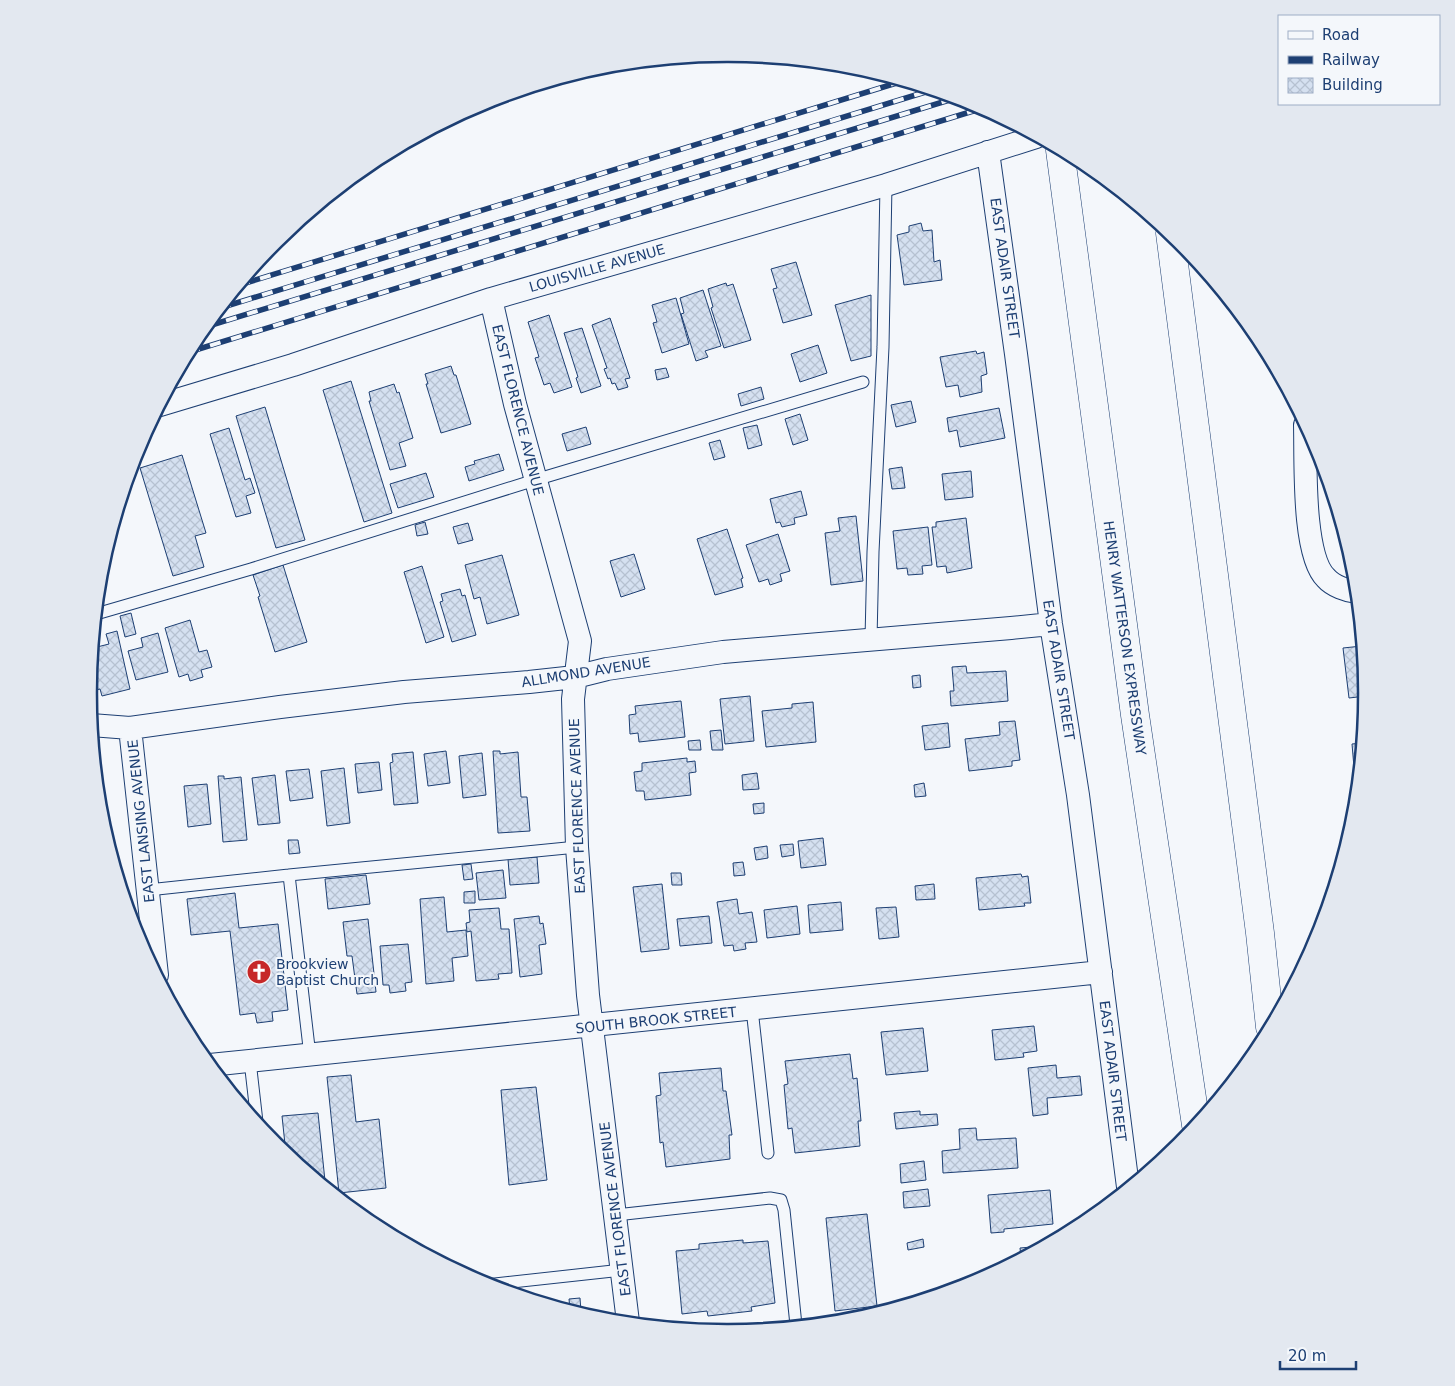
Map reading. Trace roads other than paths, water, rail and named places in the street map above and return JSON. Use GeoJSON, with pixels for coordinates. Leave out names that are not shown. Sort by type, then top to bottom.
{"type":"FeatureCollection","features":[{"type":"Feature","properties":{"kind":"highway","name":"HENRY WATTERSON EXPRESSWAY"},"geometry":{"type":"LineString","coordinates":[[1061,158],[1135,715],[1195,1117]]}},
{"type":"Feature","properties":{"kind":"highway"},"geometry":{"type":"LineString","coordinates":[[1172,246],[1260,933],[1269,1016]]}},
{"type":"Feature","properties":{"kind":"highway"},"geometry":{"type":"LineString","coordinates":[[1260,933],[1278,1001]]}},
{"type":"Feature","properties":{"kind":"street","name":"LOUISVILLE AVENUE"},"geometry":{"type":"LineString","coordinates":[[168,403],[293,365],[490,299],[886,184],[1028,139]]}},
{"type":"Feature","properties":{"kind":"street","name":"EAST ADAIR STREET"},"geometry":{"type":"LineString","coordinates":[[988,152],[1051,624],[1078,795],[1127,1180]]}},
{"type":"Feature","properties":{"kind":"street","name":"EAST FLORENCE AVENUE"},"geometry":{"type":"LineString","coordinates":[[490,299],[515,404],[580,641],[573,699],[577,847],[591,1026],[627,1315]]}},
{"type":"Feature","properties":{"kind":"street"},"geometry":{"type":"LineString","coordinates":[[1306,442],[1309,535],[1314,558],[1326,578],[1350,591]]}},
{"type":"Feature","properties":{"kind":"street","name":"ALLMOND AVENUE"},"geometry":{"type":"LineString","coordinates":[[98,726],[130,728],[385,694],[575,677],[607,669],[723,652],[1051,624]]}},
{"type":"Feature","properties":{"kind":"street","name":"EAST LANSING AVENUE"},"geometry":{"type":"LineString","coordinates":[[130,728],[155,956]]}},
{"type":"Feature","properties":{"kind":"street","name":"SOUTH BROOK STREET"},"geometry":{"type":"LineString","coordinates":[[218,1064],[752,1010],[1101,972]]}},
{"type":"Feature","properties":{"kind":"lane"},"geometry":{"type":"LineString","coordinates":[[872,639],[873,552],[883,346],[886,184]]}},
{"type":"Feature","properties":{"kind":"lane"},"geometry":{"type":"LineString","coordinates":[[102,612],[261,566],[536,480],[863,382]]}},
{"type":"Feature","properties":{"kind":"lane"},"geometry":{"type":"LineString","coordinates":[[148,890],[577,847]]}},
{"type":"Feature","properties":{"kind":"lane"},"geometry":{"type":"LineString","coordinates":[[289,875],[310,1056]]}},
{"type":"Feature","properties":{"kind":"lane"},"geometry":{"type":"LineString","coordinates":[[752,1010],[768,1153]]}},
{"type":"Feature","properties":{"kind":"lane"},"geometry":{"type":"LineString","coordinates":[[250,1061],[256,1112]]}},
{"type":"Feature","properties":{"kind":"lane"},"geometry":{"type":"LineString","coordinates":[[616,1215],[770,1198],[782,1200],[795,1319]]}},
{"type":"Feature","properties":{"kind":"lane"},"geometry":{"type":"LineString","coordinates":[[505,1283],[622,1270]]}},
{"type":"Feature","properties":{"kind":"railway"},"geometry":{"type":"LineString","coordinates":[[249,282],[892,84]]}},
{"type":"Feature","properties":{"kind":"railway"},"geometry":{"type":"LineString","coordinates":[[230,305],[921,93]]}},
{"type":"Feature","properties":{"kind":"railway"},"geometry":{"type":"LineString","coordinates":[[217,323],[945,101]]}},
{"type":"Feature","properties":{"kind":"railway"},"geometry":{"type":"LineString","coordinates":[[199,349],[972,111]]}},
{"type":"Feature","properties":{"kind":"place","name":"Brookview Baptist Church"},"geometry":{"type":"Point","coordinates":[259,972]}}]}
